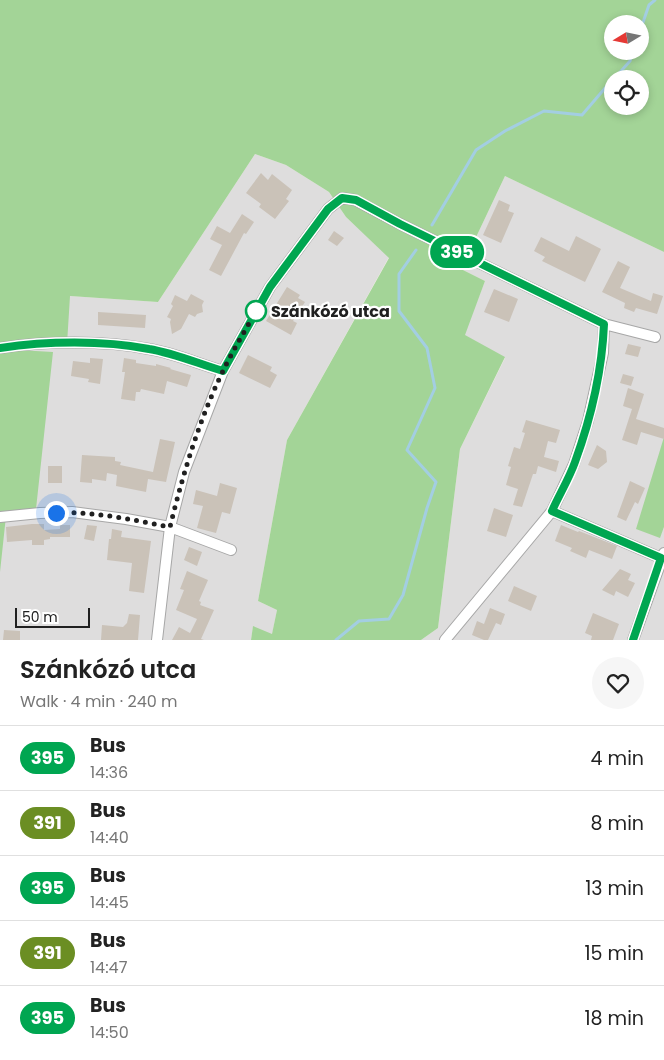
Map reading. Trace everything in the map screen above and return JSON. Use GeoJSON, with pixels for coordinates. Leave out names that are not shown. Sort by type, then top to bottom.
{"type":"FeatureCollection","features":[{"type":"Feature","properties":{"kind":"street"},"geometry":{"type":"LineString","coordinates":[[157,640],[170,527],[184,472],[223,371],[270,287],[328,209],[342,198],[356,200],[400,224],[604,324],[654,337]]}},
{"type":"Feature","properties":{"kind":"street"},"geometry":{"type":"LineString","coordinates":[[444,640],[552,511],[574,464],[588,421],[602,353],[604,324]]}},
{"type":"Feature","properties":{"kind":"street"},"geometry":{"type":"LineString","coordinates":[[0,348],[29,344],[112,344],[151,349],[223,371]]}},
{"type":"Feature","properties":{"kind":"street"},"geometry":{"type":"LineString","coordinates":[[552,511],[663,555],[633,640]]}},
{"type":"Feature","properties":{"kind":"street"},"geometry":{"type":"LineString","coordinates":[[0,517],[72,512],[126,519],[170,527],[231,550]]}},
{"type":"Feature","properties":{"kind":"shaded area"},"geometry":{"type":"Polygon","coordinates":[[[255,154],[286,165],[329,192],[346,217],[389,257],[287,440],[258,601],[277,610],[272,635],[253,627],[251,640],[0,640],[0,348],[70,296],[158,302],[255,154]]]}},
{"type":"Feature","properties":{"kind":"shaded area"},"geometry":{"type":"Polygon","coordinates":[[[505,176],[664,252],[664,437],[660,537],[664,527],[664,640],[421,640],[438,628],[460,449],[505,358],[464,335],[485,281],[461,269],[505,176]]]}},
{"type":"Feature","properties":{"kind":"green space"},"geometry":{"type":"Polygon","coordinates":[[[0,0],[664,0],[664,252],[505,176],[461,269],[485,281],[465,335],[505,357],[460,449],[438,628],[421,640],[251,640],[253,626],[272,634],[277,610],[258,601],[287,440],[389,258],[346,217],[329,192],[286,165],[255,154],[158,302],[70,296],[67,344],[0,348],[0,0]]]}},
{"type":"Feature","properties":{"kind":"green space"},"geometry":{"type":"Polygon","coordinates":[[[0,349],[53,352],[36,509],[6,516],[0,572],[0,349]]]}},
{"type":"Feature","properties":{"kind":"green space"},"geometry":{"type":"Polygon","coordinates":[[[664,437],[664,527],[660,538],[636,529],[664,437]]]}},
{"type":"Feature","properties":{"kind":"building"},"geometry":{"type":"Polygon","coordinates":[[[261,173],[268,180],[272,174],[292,190],[286,199],[289,201],[275,219],[259,207],[261,204],[246,193],[261,173]]]}},
{"type":"Feature","properties":{"kind":"building"},"geometry":{"type":"Polygon","coordinates":[[[499,200],[510,205],[508,211],[514,213],[501,243],[483,235],[499,200]]]}},
{"type":"Feature","properties":{"kind":"building"},"geometry":{"type":"Polygon","coordinates":[[[242,214],[254,222],[246,234],[244,233],[221,276],[209,270],[222,245],[210,239],[217,226],[230,233],[242,214]]]}},
{"type":"Feature","properties":{"kind":"building"},"geometry":{"type":"Polygon","coordinates":[[[334,231],[344,238],[337,246],[328,240],[334,231]]]}},
{"type":"Feature","properties":{"kind":"building"},"geometry":{"type":"Polygon","coordinates":[[[576,236],[601,249],[585,282],[542,261],[545,257],[534,251],[541,237],[569,251],[576,236]]]}},
{"type":"Feature","properties":{"kind":"building"},"geometry":{"type":"Polygon","coordinates":[[[618,261],[630,267],[620,288],[651,301],[653,293],[663,296],[657,314],[636,308],[634,312],[624,308],[625,303],[602,292],[618,261]]]}},
{"type":"Feature","properties":{"kind":"building"},"geometry":{"type":"Polygon","coordinates":[[[287,287],[300,295],[298,298],[305,302],[293,321],[297,323],[291,335],[266,321],[287,287]]]}},
{"type":"Feature","properties":{"kind":"building"},"geometry":{"type":"Polygon","coordinates":[[[494,289],[518,299],[509,322],[484,312],[494,289]]]}},
{"type":"Feature","properties":{"kind":"building"},"geometry":{"type":"Polygon","coordinates":[[[191,294],[204,301],[202,305],[203,312],[195,317],[189,314],[181,329],[172,334],[171,319],[167,317],[173,306],[171,304],[175,295],[187,301],[191,294]]]}},
{"type":"Feature","properties":{"kind":"building"},"geometry":{"type":"Polygon","coordinates":[[[98,312],[146,315],[145,328],[98,325],[98,312]]]}},
{"type":"Feature","properties":{"kind":"building"},"geometry":{"type":"Polygon","coordinates":[[[628,344],[641,347],[638,357],[625,354],[628,344]]]}},
{"type":"Feature","properties":{"kind":"building"},"geometry":{"type":"Polygon","coordinates":[[[248,355],[272,367],[270,371],[277,375],[270,388],[239,373],[248,355]]]}},
{"type":"Feature","properties":{"kind":"building"},"geometry":{"type":"Polygon","coordinates":[[[90,358],[103,359],[100,384],[88,382],[89,379],[71,376],[73,361],[90,363],[90,358]]]}},
{"type":"Feature","properties":{"kind":"building"},"geometry":{"type":"Polygon","coordinates":[[[124,358],[136,360],[136,363],[156,366],[156,364],[191,375],[187,387],[167,381],[164,394],[141,389],[140,392],[136,392],[135,401],[121,399],[125,372],[122,372],[124,358]]]}},
{"type":"Feature","properties":{"kind":"building"},"geometry":{"type":"Polygon","coordinates":[[[623,374],[634,377],[631,386],[620,383],[623,374]]]}},
{"type":"Feature","properties":{"kind":"building"},"geometry":{"type":"Polygon","coordinates":[[[628,388],[644,394],[636,419],[664,428],[664,439],[641,432],[637,445],[622,440],[632,409],[623,406],[628,388]]]}},
{"type":"Feature","properties":{"kind":"building"},"geometry":{"type":"Polygon","coordinates":[[[526,420],[560,430],[556,443],[548,441],[544,457],[559,461],[556,472],[538,466],[536,474],[533,474],[522,507],[513,505],[518,489],[506,485],[511,467],[508,466],[514,447],[520,449],[525,433],[522,432],[526,420]]]}},
{"type":"Feature","properties":{"kind":"building"},"geometry":{"type":"Polygon","coordinates":[[[160,439],[175,442],[166,482],[148,479],[146,492],[116,486],[117,475],[107,473],[106,481],[92,479],[92,483],[80,482],[82,455],[115,457],[115,461],[121,462],[120,465],[153,472],[160,439]]]}},
{"type":"Feature","properties":{"kind":"building"},"geometry":{"type":"Polygon","coordinates":[[[597,445],[606,451],[607,462],[598,469],[588,465],[597,445]]]}},
{"type":"Feature","properties":{"kind":"building"},"geometry":{"type":"Polygon","coordinates":[[[48,466],[62,466],[62,483],[48,483],[48,466]]]}},
{"type":"Feature","properties":{"kind":"building"},"geometry":{"type":"Polygon","coordinates":[[[630,481],[645,488],[638,504],[635,502],[626,521],[617,517],[630,481]]]}},
{"type":"Feature","properties":{"kind":"building"},"geometry":{"type":"Polygon","coordinates":[[[220,483],[237,488],[230,514],[222,512],[216,533],[197,528],[203,506],[193,504],[196,490],[217,496],[220,483]]]}},
{"type":"Feature","properties":{"kind":"building"},"geometry":{"type":"Polygon","coordinates":[[[494,508],[513,515],[506,537],[487,531],[494,508]]]}},
{"type":"Feature","properties":{"kind":"building"},"geometry":{"type":"Polygon","coordinates":[[[44,524],[44,530],[60,529],[60,525],[70,525],[70,537],[50,537],[50,539],[44,540],[44,545],[32,545],[32,540],[7,542],[6,527],[44,524]]]}},
{"type":"Feature","properties":{"kind":"building"},"geometry":{"type":"Polygon","coordinates":[[[87,525],[97,526],[94,541],[84,539],[87,525]]]}},
{"type":"Feature","properties":{"kind":"building"},"geometry":{"type":"Polygon","coordinates":[[[561,525],[617,546],[612,559],[589,550],[586,558],[570,551],[572,548],[555,541],[561,525]]]}},
{"type":"Feature","properties":{"kind":"building"},"geometry":{"type":"Polygon","coordinates":[[[112,529],[122,531],[121,537],[151,541],[144,593],[129,591],[132,563],[107,560],[112,529]]]}},
{"type":"Feature","properties":{"kind":"building"},"geometry":{"type":"Polygon","coordinates":[[[189,547],[202,552],[197,566],[184,560],[189,547]]]}},
{"type":"Feature","properties":{"kind":"building"},"geometry":{"type":"Polygon","coordinates":[[[620,569],[631,574],[628,580],[635,583],[628,597],[616,591],[614,596],[602,590],[620,569]]]}},
{"type":"Feature","properties":{"kind":"building"},"geometry":{"type":"Polygon","coordinates":[[[187,571],[208,580],[199,601],[201,602],[200,605],[214,610],[201,639],[204,640],[172,640],[179,627],[190,633],[197,619],[176,610],[184,590],[180,589],[187,571]]]}},
{"type":"Feature","properties":{"kind":"building"},"geometry":{"type":"Polygon","coordinates":[[[514,586],[537,596],[531,611],[508,601],[514,586]]]}},
{"type":"Feature","properties":{"kind":"building"},"geometry":{"type":"Polygon","coordinates":[[[490,608],[505,614],[501,625],[496,623],[488,640],[484,640],[472,635],[477,621],[484,624],[490,608]]]}},
{"type":"Feature","properties":{"kind":"building"},"geometry":{"type":"Polygon","coordinates":[[[593,613],[619,624],[613,640],[591,640],[592,636],[585,633],[593,613]]]}},
{"type":"Feature","properties":{"kind":"building"},"geometry":{"type":"Polygon","coordinates":[[[129,614],[140,615],[138,640],[101,640],[102,625],[123,627],[127,623],[129,614]]]}},
{"type":"Feature","properties":{"kind":"building"},"geometry":{"type":"Polygon","coordinates":[[[4,630],[20,631],[20,640],[3,640],[4,630]]]}},
{"type":"Feature","properties":{"kind":"waterway"},"geometry":{"type":"LineString","coordinates":[[646,15],[649,5],[655,0]]}},
{"type":"Feature","properties":{"kind":"waterway"},"geometry":{"type":"LineString","coordinates":[[622,70],[630,60]]}},
{"type":"Feature","properties":{"kind":"waterway"},"geometry":{"type":"LineString","coordinates":[[432,225],[476,150],[505,131],[544,111],[582,115],[604,89]]}},
{"type":"Feature","properties":{"kind":"waterway"},"geometry":{"type":"LineString","coordinates":[[336,640],[359,621],[389,619],[403,595],[436,482],[407,450],[435,388],[427,348],[399,311],[399,274],[416,250]]}},
{"type":"Feature","properties":{"kind":"bus line","name":"395"},"geometry":{"type":"LineString","coordinates":[[0,348],[29,344],[112,344],[151,349],[223,371],[270,287],[328,209],[342,198],[356,200],[400,224],[604,324],[602,353],[588,421],[574,464],[552,511],[661,558],[633,640]]}},
{"type":"Feature","properties":{"kind":"place","name":"Szánkózó utca"},"geometry":{"type":"Point","coordinates":[256,311]}},
{"type":"Feature","properties":{"kind":"route"},"geometry":{"type":"LineString","coordinates":[[56,513],[72,512],[170,527],[184,472],[208,406],[223,371],[260,304],[256,311]]}}]}
